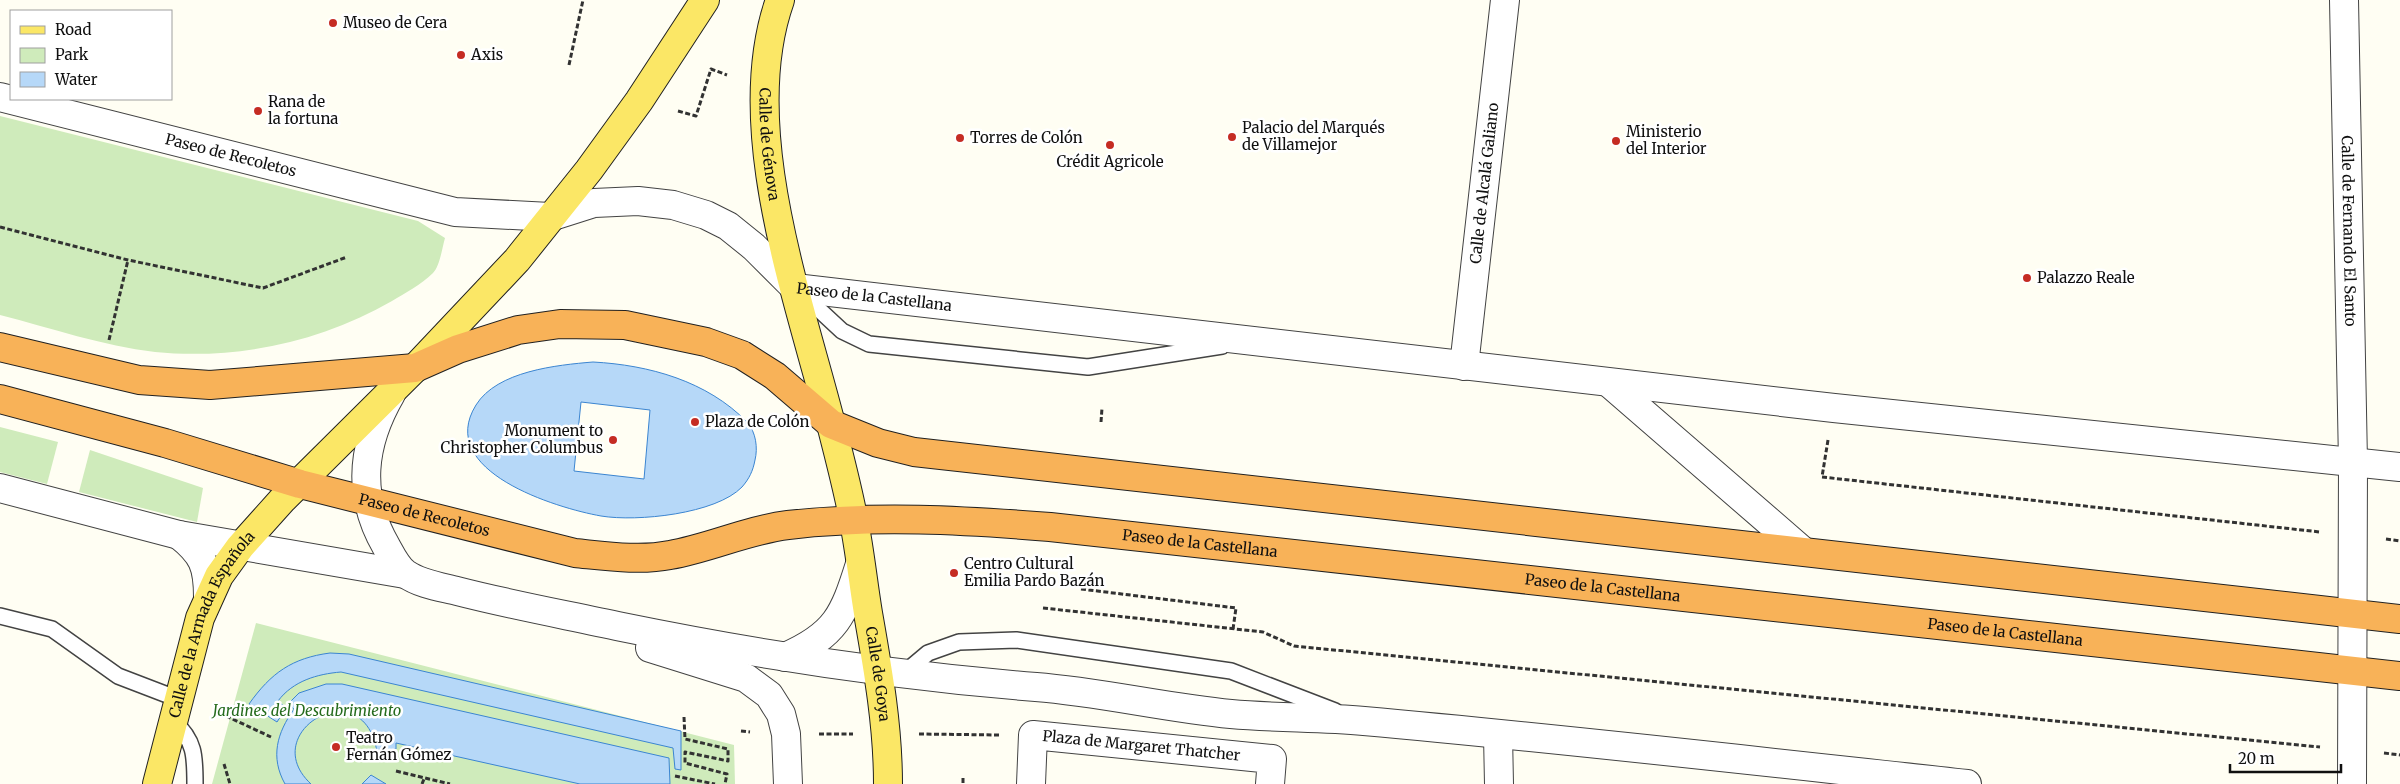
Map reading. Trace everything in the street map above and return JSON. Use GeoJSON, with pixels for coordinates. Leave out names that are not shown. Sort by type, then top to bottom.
{"type":"FeatureCollection","features":[{"type":"Feature","properties":{"kind":"highway"},"geometry":{"type":"LineString","coordinates":[[0,346],[99,372],[139,380],[174,384],[210,385],[254,383],[415,368],[458,349],[518,330],[560,324],[625,325],[706,342],[742,356],[775,376],[831,424],[878,443],[914,452],[2400,619]]}},
{"type":"Feature","properties":{"kind":"highway","name":"Paseo de Recoletos"},"geometry":{"type":"LineString","coordinates":[[0,399],[164,443],[300,484],[576,553],[619,557],[668,556],[698,549],[743,534],[787,525],[854,522]]}},
{"type":"Feature","properties":{"kind":"highway","name":"Paseo de la Castellana"},"geometry":{"type":"LineString","coordinates":[[854,522],[957,519],[1050,527],[2400,676]]}},
{"type":"Feature","properties":{"kind":"main road"},"geometry":{"type":"LineString","coordinates":[[300,484],[415,368],[517,260],[590,170],[639,101],[705,0]]}},
{"type":"Feature","properties":{"kind":"main road","name":"Calle de Génova"},"geometry":{"type":"LineString","coordinates":[[780,0],[768,44],[764,86],[764,124],[771,180],[795,288]]}},
{"type":"Feature","properties":{"kind":"main road"},"geometry":{"type":"LineString","coordinates":[[795,288],[831,424],[854,522],[860,564]]}},
{"type":"Feature","properties":{"kind":"main road","name":"Calle de la Armada Española"},"geometry":{"type":"LineString","coordinates":[[157,784],[208,596],[219,576],[240,546],[300,484]]}},
{"type":"Feature","properties":{"kind":"main road","name":"Calle de Goya"},"geometry":{"type":"LineString","coordinates":[[860,564],[891,672],[888,784]]}},
{"type":"Feature","properties":{"kind":"street","name":"Calle de Alcalá Galiano"},"geometry":{"type":"LineString","coordinates":[[1464,366],[1505,0]]}},
{"type":"Feature","properties":{"kind":"street","name":"Calle de Fernando El Santo"},"geometry":{"type":"LineString","coordinates":[[2344,0],[2353,462]]}},
{"type":"Feature","properties":{"kind":"street","name":"Paseo de Recoletos"},"geometry":{"type":"LineString","coordinates":[[12,100],[456,212],[550,217]]}},
{"type":"Feature","properties":{"kind":"street"},"geometry":{"type":"LineString","coordinates":[[550,217],[594,203],[638,201],[673,205],[706,215],[728,226],[754,247],[795,288]]}},
{"type":"Feature","properties":{"kind":"street","name":"Paseo de la Castellana"},"geometry":{"type":"LineString","coordinates":[[795,288],[1258,340],[1609,383],[2400,467]]}},
{"type":"Feature","properties":{"kind":"street"},"geometry":{"type":"LineString","coordinates":[[1609,383],[1803,551]]}},
{"type":"Feature","properties":{"kind":"street"},"geometry":{"type":"LineString","coordinates":[[393,390],[380,412],[372,436],[366,470],[366,500],[382,540],[405,574]]}},
{"type":"Feature","properties":{"kind":"street"},"geometry":{"type":"LineString","coordinates":[[2352,784],[2351,614],[2353,462]]}},
{"type":"Feature","properties":{"kind":"street"},"geometry":{"type":"LineString","coordinates":[[0,488],[179,535],[405,574],[448,588],[724,648],[891,672],[980,683],[1036,687],[1228,714],[1360,721],[1498,735],[1809,775],[1967,784]]}},
{"type":"Feature","properties":{"kind":"street"},"geometry":{"type":"LineString","coordinates":[[179,535],[195,548],[204,563],[208,576],[208,596]]}},
{"type":"Feature","properties":{"kind":"street"},"geometry":{"type":"LineString","coordinates":[[785,657],[808,648],[832,627],[850,596],[860,564]]}},
{"type":"Feature","properties":{"kind":"street"},"geometry":{"type":"LineString","coordinates":[[543,610],[579,627],[746,678],[769,695],[781,714],[786,734],[788,784]]}},
{"type":"Feature","properties":{"kind":"street","name":"Plaza de Margaret Thatcher"},"geometry":{"type":"LineString","coordinates":[[1032,784],[1033,735],[1272,759],[1270,784]]}},
{"type":"Feature","properties":{"kind":"street"},"geometry":{"type":"LineString","coordinates":[[1498,735],[1499,784]]}},
{"type":"Feature","properties":{"kind":"lane","name":"Paseo de la Castellana"},"geometry":{"type":"LineString","coordinates":[[795,288],[842,331],[869,344],[979,357],[1088,367],[1258,340]]}},
{"type":"Feature","properties":{"kind":"lane"},"geometry":{"type":"LineString","coordinates":[[0,616],[52,629],[118,676],[176,710],[187,733],[195,758],[195,784]]}},
{"type":"Feature","properties":{"kind":"lane"},"geometry":{"type":"LineString","coordinates":[[891,672],[928,653],[958,642],[1016,640],[1232,671],[1360,721]]}},
{"type":"Feature","properties":{"kind":"path"},"geometry":{"type":"LineString","coordinates":[[569,65],[583,0]]}},
{"type":"Feature","properties":{"kind":"path"},"geometry":{"type":"LineString","coordinates":[[678,112],[696,116],[711,70],[727,75]]}},
{"type":"Feature","properties":{"kind":"path"},"geometry":{"type":"LineString","coordinates":[[0,227],[128,260],[263,288],[347,257]]}},
{"type":"Feature","properties":{"kind":"path"},"geometry":{"type":"LineString","coordinates":[[108,343],[128,260]]}},
{"type":"Feature","properties":{"kind":"path"},"geometry":{"type":"LineString","coordinates":[[1101,422],[1102,408]]}},
{"type":"Feature","properties":{"kind":"path"},"geometry":{"type":"LineString","coordinates":[[1822,477],[2400,541]]}},
{"type":"Feature","properties":{"kind":"path"},"geometry":{"type":"LineString","coordinates":[[1081,590],[1236,608],[1233,629]]}},
{"type":"Feature","properties":{"kind":"path"},"geometry":{"type":"LineString","coordinates":[[1043,608],[1263,632],[1294,646],[2400,755]]}},
{"type":"Feature","properties":{"kind":"path"},"geometry":{"type":"LineString","coordinates":[[226,716],[271,737]]}},
{"type":"Feature","properties":{"kind":"path"},"geometry":{"type":"LineString","coordinates":[[684,717],[685,739],[728,749],[728,762],[685,752],[685,763],[728,774],[725,784]]}},
{"type":"Feature","properties":{"kind":"path"},"geometry":{"type":"LineString","coordinates":[[786,734],[1033,735]]}},
{"type":"Feature","properties":{"kind":"path"},"geometry":{"type":"LineString","coordinates":[[224,764],[230,784]]}},
{"type":"Feature","properties":{"kind":"path"},"geometry":{"type":"LineString","coordinates":[[396,771],[450,784]]}},
{"type":"Feature","properties":{"kind":"path"},"geometry":{"type":"LineString","coordinates":[[674,776],[716,784]]}},
{"type":"Feature","properties":{"kind":"path"},"geometry":{"type":"LineString","coordinates":[[963,778],[963,784]]}},
{"type":"Feature","properties":{"kind":"path"},"geometry":{"type":"LineString","coordinates":[[422,784],[424,779]]}},
{"type":"Feature","properties":{"kind":"green space"},"geometry":{"type":"Polygon","coordinates":[[[0,116],[418,221],[445,238],[439,261],[433,273],[423,281],[392,301],[365,315],[307,337],[278,345],[247,350],[186,354],[155,352],[97,341],[0,315],[0,116]]]}},
{"type":"Feature","properties":{"kind":"green space"},"geometry":{"type":"Polygon","coordinates":[[[0,427],[58,442],[47,484],[0,472],[0,427]]]}},
{"type":"Feature","properties":{"kind":"green space"},"geometry":{"type":"Polygon","coordinates":[[[90,450],[203,488],[197,522],[79,492],[90,450]]]}},
{"type":"Feature","properties":{"kind":"green space","name":"Jardines del Descubrimiento"},"geometry":{"type":"Polygon","coordinates":[[[256,623],[734,745],[735,784],[212,784],[256,623]]]}},
{"type":"Feature","properties":{"kind":"water"},"geometry":{"type":"Polygon","coordinates":[[[593,362],[656,371],[695,386],[731,408],[747,422],[756,440],[754,464],[747,481],[730,496],[695,510],[655,517],[616,518],[581,512],[531,495],[506,482],[486,467],[472,449],[468,428],[476,405],[486,394],[498,384],[529,372],[562,365],[593,362]],[[581,402],[574,471],[644,479],[650,410],[581,402]]]}},
{"type":"Feature","properties":{"kind":"water"},"geometry":{"type":"Polygon","coordinates":[[[330,653],[349,654],[681,731],[681,770],[675,769],[673,748],[341,672],[314,677],[291,688],[278,701],[286,708],[277,722],[249,704],[274,676],[293,663],[330,653]]]}},
{"type":"Feature","properties":{"kind":"water"},"geometry":{"type":"Polygon","coordinates":[[[326,684],[342,684],[669,758],[670,784],[580,784],[396,743],[396,749],[377,752],[368,727],[353,715],[336,712],[318,717],[304,729],[296,745],[297,764],[311,784],[285,784],[280,774],[277,755],[283,727],[294,709],[288,704],[299,693],[326,684]]]}},
{"type":"Feature","properties":{"kind":"water"},"geometry":{"type":"Polygon","coordinates":[[[371,775],[386,784],[362,784],[371,775]]]}},
{"type":"Feature","properties":{"kind":"place","name":"Museo de Cera"},"geometry":{"type":"Point","coordinates":[333,23]}},
{"type":"Feature","properties":{"kind":"place","name":"Axis"},"geometry":{"type":"Point","coordinates":[461,55]}},
{"type":"Feature","properties":{"kind":"place","name":"Rana de la fortuna"},"geometry":{"type":"Point","coordinates":[258,111]}},
{"type":"Feature","properties":{"kind":"place","name":"Palacio del Marqués de Villamejor"},"geometry":{"type":"Point","coordinates":[1232,137]}},
{"type":"Feature","properties":{"kind":"place","name":"Torres de Colón"},"geometry":{"type":"Point","coordinates":[960,138]}},
{"type":"Feature","properties":{"kind":"place","name":"Ministerio del Interior"},"geometry":{"type":"Point","coordinates":[1616,141]}},
{"type":"Feature","properties":{"kind":"place","name":"Crédit Agricole"},"geometry":{"type":"Point","coordinates":[1110,145]}},
{"type":"Feature","properties":{"kind":"place","name":"Palazzo Reale"},"geometry":{"type":"Point","coordinates":[2027,278]}},
{"type":"Feature","properties":{"kind":"place","name":"Plaza de Colón"},"geometry":{"type":"Point","coordinates":[695,422]}},
{"type":"Feature","properties":{"kind":"place","name":"Monument to Christopher Columbus"},"geometry":{"type":"Point","coordinates":[613,440]}},
{"type":"Feature","properties":{"kind":"place","name":"Centro Cultural Emilia Pardo Bazán"},"geometry":{"type":"Point","coordinates":[954,573]}},
{"type":"Feature","properties":{"kind":"place","name":"Teatro Fernán Gómez"},"geometry":{"type":"Point","coordinates":[336,747]}}]}
